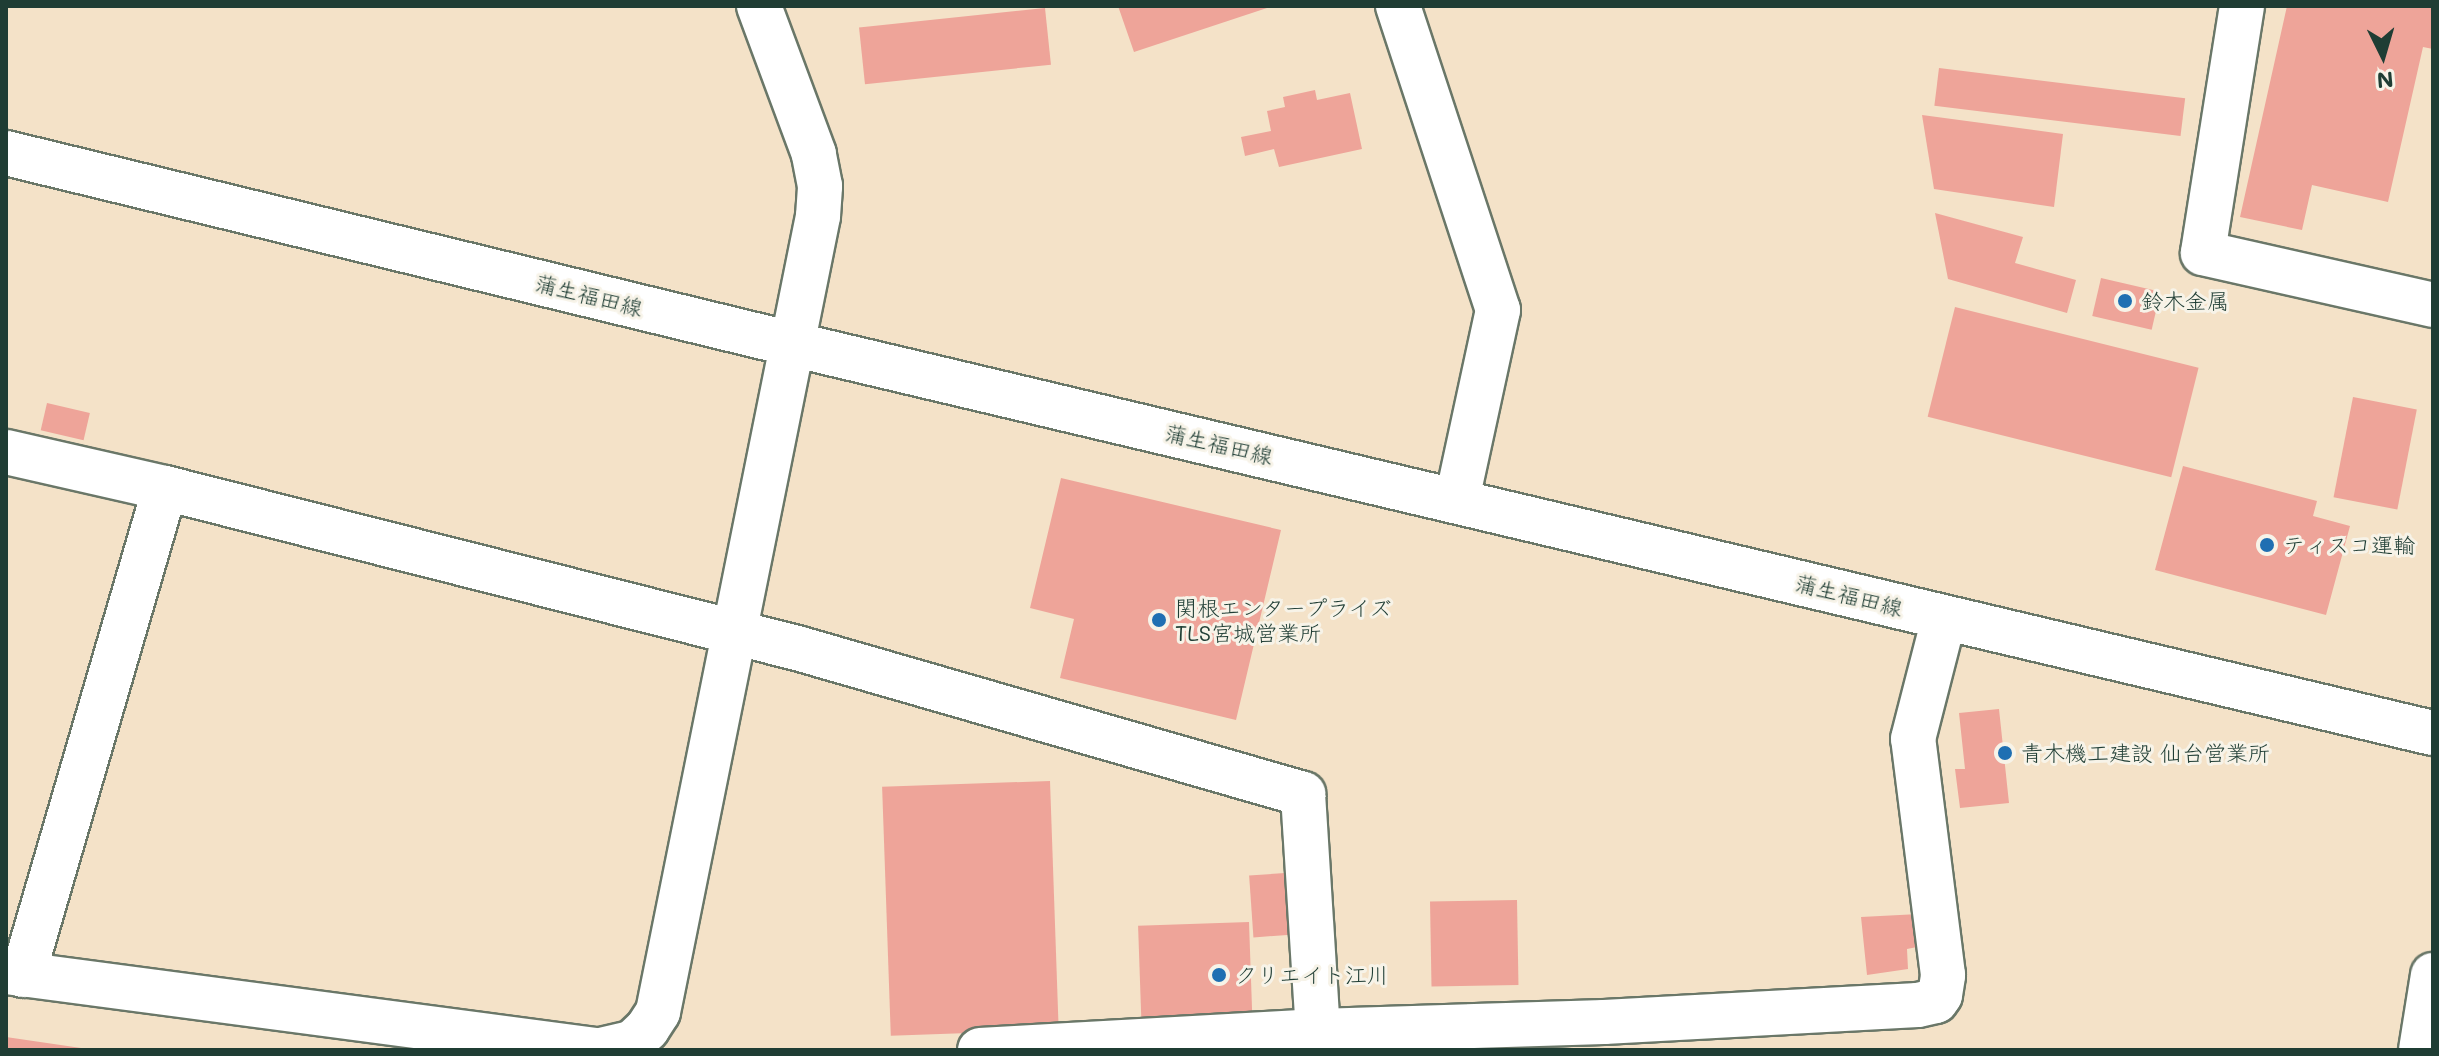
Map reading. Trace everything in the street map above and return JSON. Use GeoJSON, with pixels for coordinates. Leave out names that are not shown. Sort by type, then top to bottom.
{"type":"FeatureCollection","features":[{"type":"Feature","properties":{"kind":"street"},"geometry":{"type":"LineString","coordinates":[[165,488],[15,974],[393,1037],[619,1048],[658,1012],[792,344],[820,186],[814,154],[759,6]]}},
{"type":"Feature","properties":{"kind":"street"},"geometry":{"type":"LineString","coordinates":[[1398,6],[1498,310],[1457,499]]}},
{"type":"Feature","properties":{"kind":"street"},"geometry":{"type":"LineString","coordinates":[[2242,6],[2203,253],[2433,305]]}},
{"type":"Feature","properties":{"kind":"street","name":"蒲生福田線"},"geometry":{"type":"LineString","coordinates":[[6,153],[792,344],[1457,499],[2433,733]]}},
{"type":"Feature","properties":{"kind":"street"},"geometry":{"type":"LineString","coordinates":[[6,452],[165,488],[797,648],[1303,794],[1318,1031]]}},
{"type":"Feature","properties":{"kind":"street"},"geometry":{"type":"LineString","coordinates":[[980,1050],[1318,1031],[1605,1036],[1936,1001],[1943,975],[1913,739],[1944,618]]}},
{"type":"Feature","properties":{"kind":"street"},"geometry":{"type":"LineString","coordinates":[[2421,1050],[2433,975]]}},
{"type":"Feature","properties":{"kind":"building"},"geometry":{"type":"Polygon","coordinates":[[[1118,6],[1270,6],[1270,7],[1134,52],[1118,6]]]}},
{"type":"Feature","properties":{"kind":"building"},"geometry":{"type":"Polygon","coordinates":[[[2287,6],[2433,6],[2433,49],[2423,47],[2388,202],[2312,185],[2302,230],[2240,217],[2287,6]]]}},
{"type":"Feature","properties":{"kind":"building"},"geometry":{"type":"Polygon","coordinates":[[[1045,8],[1051,65],[865,84],[859,28],[1045,8]]]}},
{"type":"Feature","properties":{"kind":"building"},"geometry":{"type":"Polygon","coordinates":[[[1939,68],[2185,98],[2181,136],[1934,106],[1939,68]]]}},
{"type":"Feature","properties":{"kind":"building"},"geometry":{"type":"Polygon","coordinates":[[[1315,90],[1317,100],[1350,93],[1362,149],[1279,167],[1274,149],[1245,156],[1241,137],[1271,131],[1267,111],[1285,107],[1283,97],[1315,90]]]}},
{"type":"Feature","properties":{"kind":"building"},"geometry":{"type":"Polygon","coordinates":[[[1922,115],[2063,134],[2054,207],[1934,189],[1922,115]]]}},
{"type":"Feature","properties":{"kind":"building"},"geometry":{"type":"Polygon","coordinates":[[[1935,213],[2023,237],[2015,263],[2076,280],[2067,313],[1948,279],[1935,213]]]}},
{"type":"Feature","properties":{"kind":"building"},"geometry":{"type":"Polygon","coordinates":[[[2101,278],[2160,292],[2152,330],[2092,316],[2101,278]]]}},
{"type":"Feature","properties":{"kind":"building"},"geometry":{"type":"Polygon","coordinates":[[[1955,307],[2199,368],[2171,477],[1928,417],[1955,307]]]}},
{"type":"Feature","properties":{"kind":"building"},"geometry":{"type":"Polygon","coordinates":[[[2353,397],[2417,409],[2397,510],[2334,497],[2353,397]]]}},
{"type":"Feature","properties":{"kind":"building"},"geometry":{"type":"Polygon","coordinates":[[[47,403],[90,413],[84,440],[41,430],[47,403]]]}},
{"type":"Feature","properties":{"kind":"building"},"geometry":{"type":"Polygon","coordinates":[[[2183,466],[2317,501],[2313,516],[2350,526],[2326,615],[2155,570],[2183,466]]]}},
{"type":"Feature","properties":{"kind":"building"},"geometry":{"type":"Polygon","coordinates":[[[1061,478],[1281,530],[1236,720],[1060,678],[1074,619],[1030,608],[1061,478]]]}},
{"type":"Feature","properties":{"kind":"building"},"geometry":{"type":"Polygon","coordinates":[[[1999,709],[2009,803],[1960,808],[1955,769],[1965,769],[1959,713],[1999,709]]]}},
{"type":"Feature","properties":{"kind":"building"},"geometry":{"type":"Polygon","coordinates":[[[1050,781],[1059,1030],[891,1036],[882,787],[1050,781]]]}},
{"type":"Feature","properties":{"kind":"building"},"geometry":{"type":"Polygon","coordinates":[[[1300,872],[1304,934],[1253,937],[1249,876],[1300,872]]]}},
{"type":"Feature","properties":{"kind":"building"},"geometry":{"type":"Polygon","coordinates":[[[1517,900],[1518,985],[1431,987],[1430,902],[1517,900]]]}},
{"type":"Feature","properties":{"kind":"building"},"geometry":{"type":"Polygon","coordinates":[[[1919,914],[1922,946],[1907,949],[1908,969],[1867,975],[1861,917],[1919,914]]]}},
{"type":"Feature","properties":{"kind":"building"},"geometry":{"type":"Polygon","coordinates":[[[1249,922],[1252,1021],[1142,1025],[1138,926],[1249,922]]]}},
{"type":"Feature","properties":{"kind":"building"},"geometry":{"type":"Polygon","coordinates":[[[6,1037],[81,1048],[6,1050],[6,1037]]]}},
{"type":"Feature","properties":{"kind":"place","name":"鈴木金属"},"geometry":{"type":"Point","coordinates":[2125,301]}},
{"type":"Feature","properties":{"kind":"place","name":"ティスコ運輸"},"geometry":{"type":"Point","coordinates":[2267,545]}},
{"type":"Feature","properties":{"kind":"place","name":"関根エンタープライズ TLS宮城営業所"},"geometry":{"type":"Point","coordinates":[1159,620]}},
{"type":"Feature","properties":{"kind":"place","name":"青木機工建設 仙台営業所"},"geometry":{"type":"Point","coordinates":[2005,753]}},
{"type":"Feature","properties":{"kind":"place","name":"クリエイト江川"},"geometry":{"type":"Point","coordinates":[1219,975]}}]}
